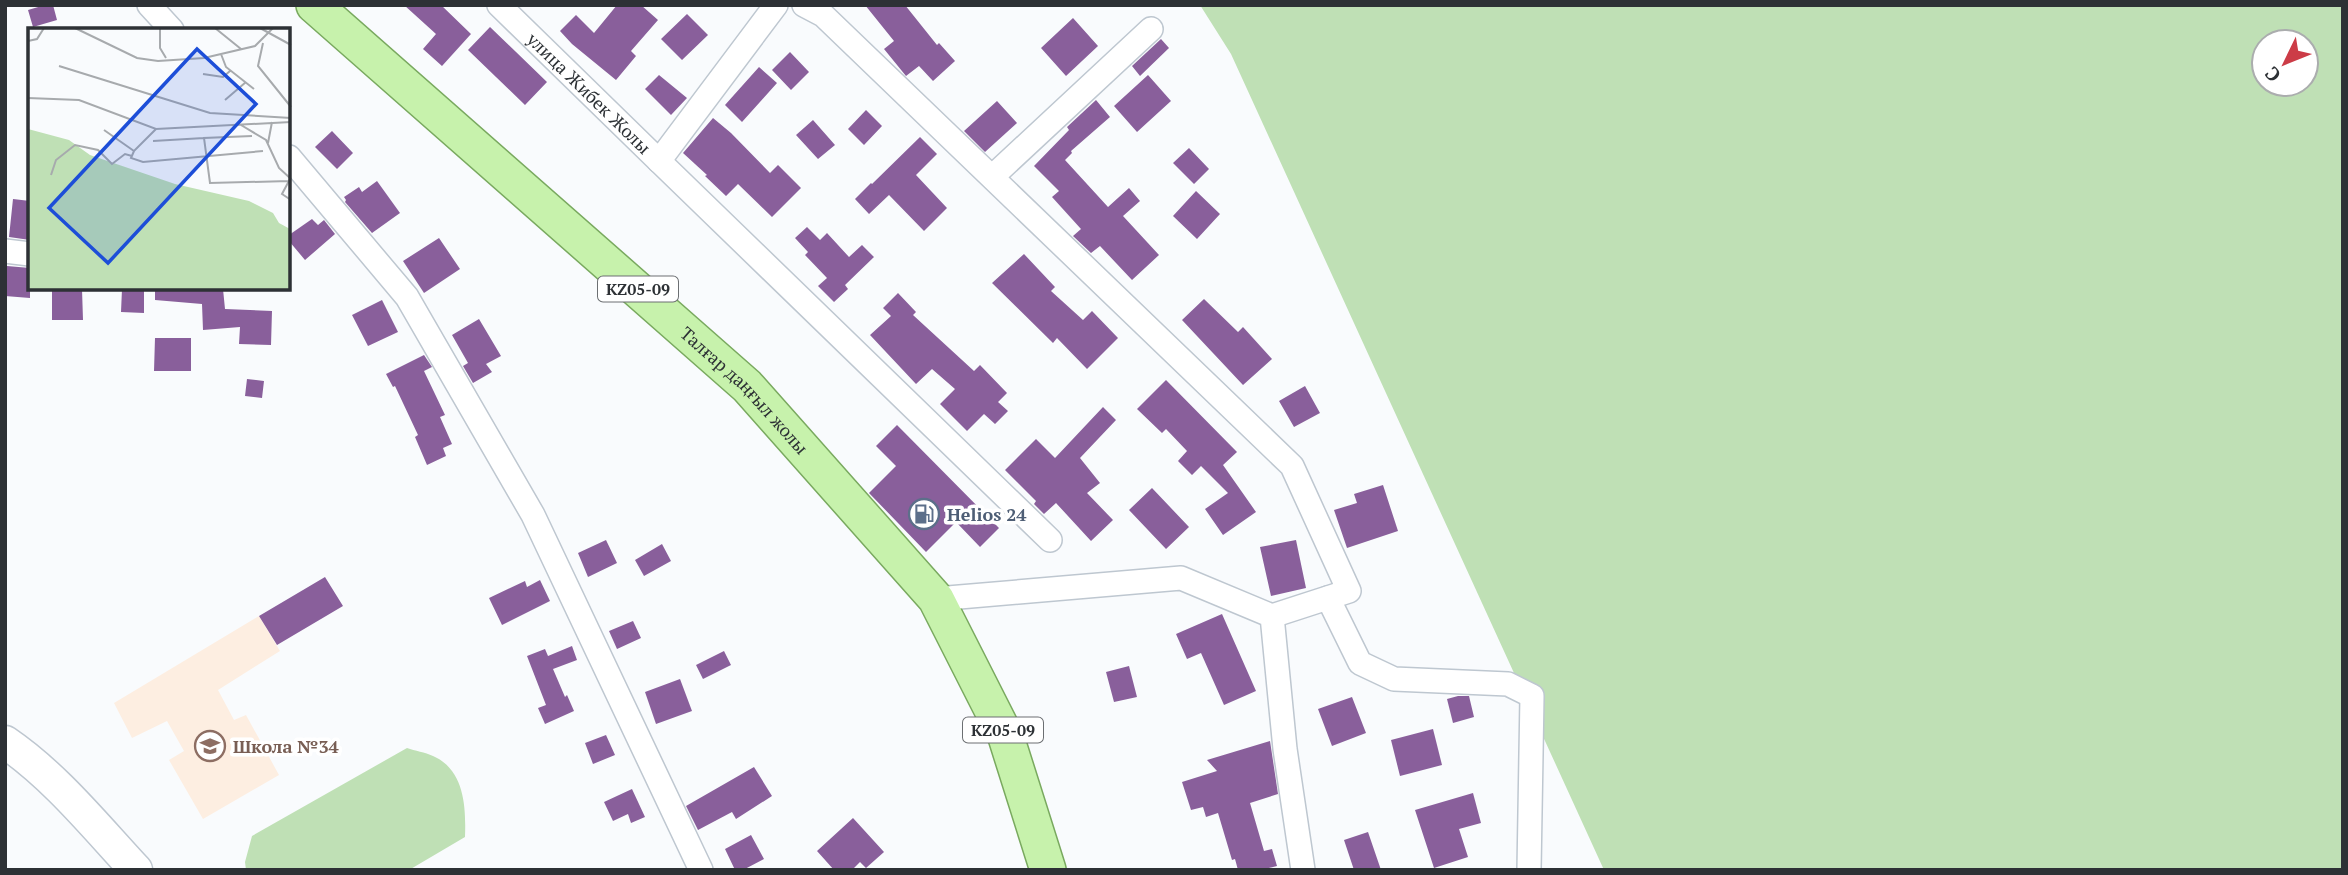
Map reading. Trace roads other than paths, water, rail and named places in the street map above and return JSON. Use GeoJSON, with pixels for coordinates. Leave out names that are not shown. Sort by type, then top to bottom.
{"type":"FeatureCollection","features":[{"type":"Feature","properties":{"kind":"main road","name":"Талғар даңғыл жолы"},"geometry":{"type":"LineString","coordinates":[[314,5],[747,386],[936,600],[1006,737],[1048,870]]}},
{"type":"Feature","properties":{"kind":"street"},"geometry":{"type":"LineString","coordinates":[[149,5],[170,28]]}},
{"type":"Feature","properties":{"kind":"street","name":"улица Жибек Жолы"},"geometry":{"type":"LineString","coordinates":[[499,5],[659,161],[776,5]]}},
{"type":"Feature","properties":{"kind":"street"},"geometry":{"type":"LineString","coordinates":[[804,5],[823,15],[1293,466],[1349,591],[1272,616],[1181,578],[936,600]]}},
{"type":"Feature","properties":{"kind":"street"},"geometry":{"type":"LineString","coordinates":[[992,177],[1150,29]]}},
{"type":"Feature","properties":{"kind":"street"},"geometry":{"type":"LineString","coordinates":[[290,158],[407,297],[421,321],[533,515],[701,870]]}},
{"type":"Feature","properties":{"kind":"street"},"geometry":{"type":"LineString","coordinates":[[659,161],[1049,540]]}},
{"type":"Feature","properties":{"kind":"street"},"geometry":{"type":"LineString","coordinates":[[5,251],[28,254]]}},
{"type":"Feature","properties":{"kind":"street"},"geometry":{"type":"LineString","coordinates":[[1328,598],[1360,663],[1394,679],[1508,684],[1532,696],[1529,870]]}},
{"type":"Feature","properties":{"kind":"street"},"geometry":{"type":"LineString","coordinates":[[1272,616],[1285,749],[1303,870]]}},
{"type":"Feature","properties":{"kind":"street"},"geometry":{"type":"LineString","coordinates":[[5,742],[21,752],[72,800],[136,870]]}},
{"type":"Feature","properties":{"kind":"place","name":"Helios 24"},"geometry":{"type":"Point","coordinates":[924,514]}},
{"type":"Feature","properties":{"kind":"place","name":"Школа №34"},"geometry":{"type":"Point","coordinates":[210,746]}}]}
